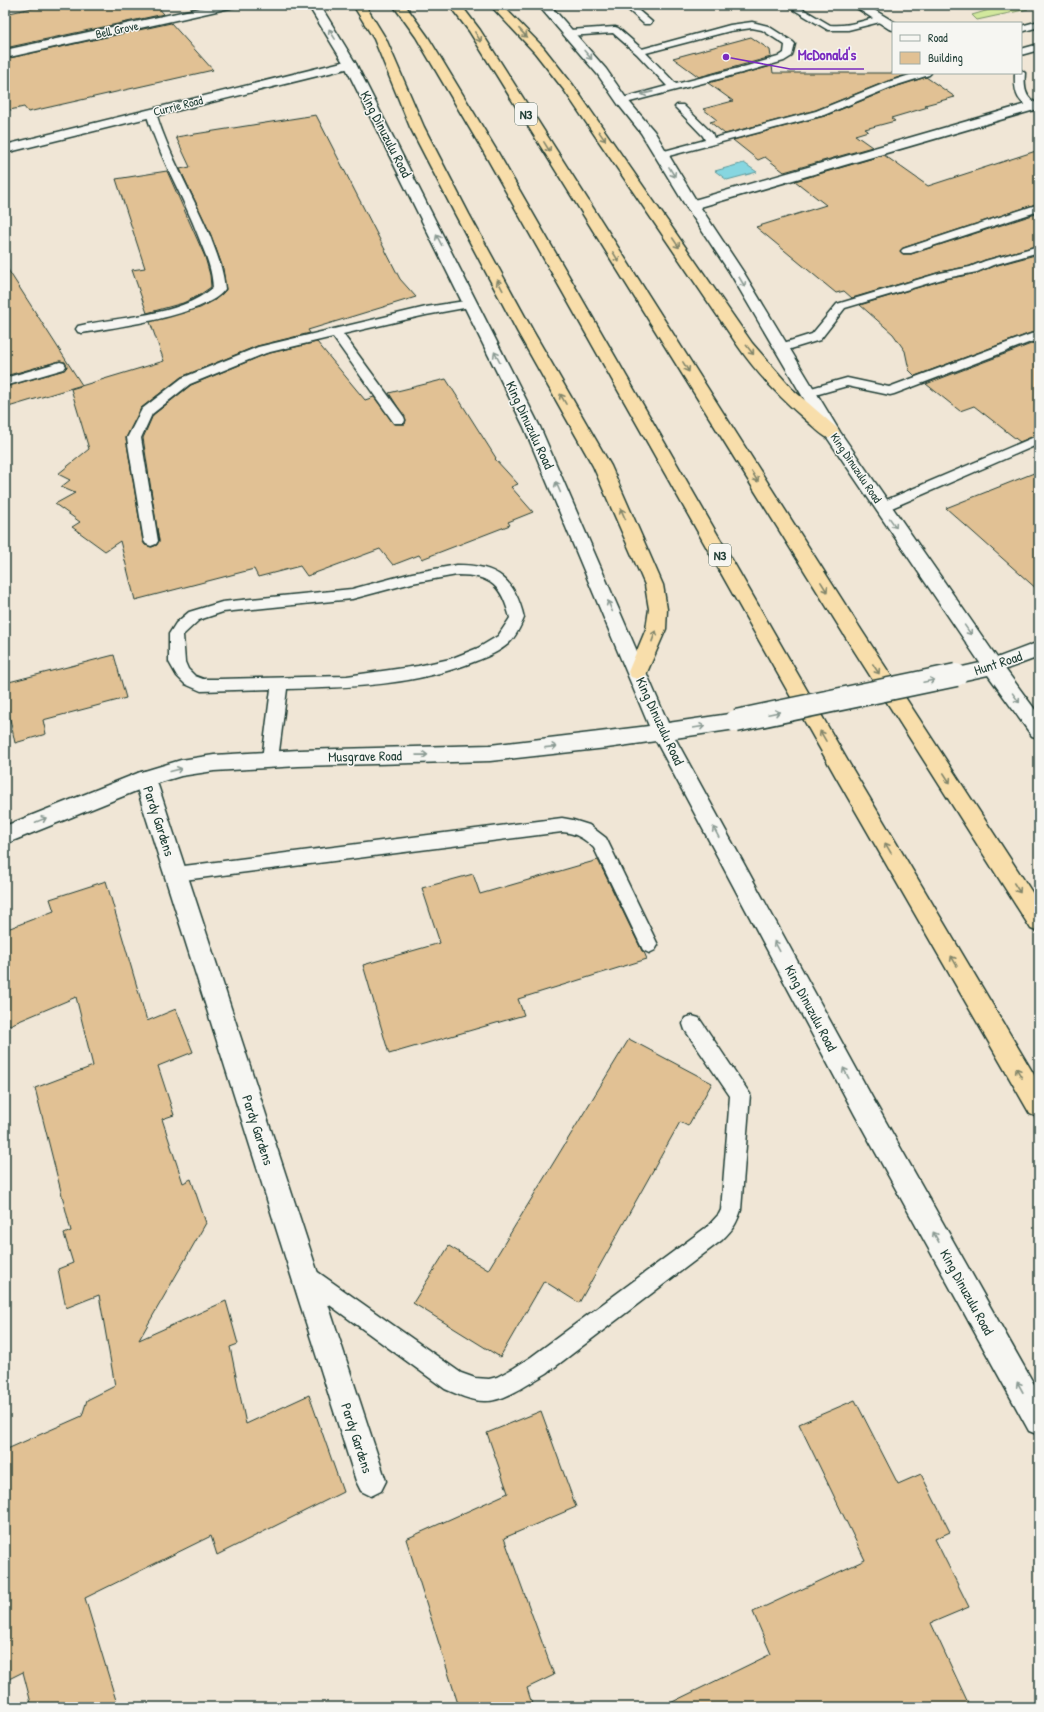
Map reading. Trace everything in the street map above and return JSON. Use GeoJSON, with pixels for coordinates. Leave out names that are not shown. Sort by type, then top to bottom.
{"type":"FeatureCollection","features":[{"type":"Feature","properties":{"kind":"highway"},"geometry":{"type":"LineString","coordinates":[[359,5],[380,39],[417,127],[462,214],[525,331],[602,466],[654,585],[658,610],[656,629],[638,672]]}},
{"type":"Feature","properties":{"kind":"highway","name":"N3"},"geometry":{"type":"LineString","coordinates":[[399,5],[422,38],[490,151],[843,771],[1039,1106]]}},
{"type":"Feature","properties":{"kind":"highway","name":"N3"},"geometry":{"type":"LineString","coordinates":[[455,5],[474,30],[851,630],[1039,922]]}},
{"type":"Feature","properties":{"kind":"highway"},"geometry":{"type":"LineString","coordinates":[[496,5],[539,50],[569,88],[746,346],[769,375],[801,408],[832,433]]}},
{"type":"Feature","properties":{"kind":"main road","name":"Bell Grove"},"geometry":{"type":"LineString","coordinates":[[5,54],[230,5]]}},
{"type":"Feature","properties":{"kind":"main road","name":"King Dinuzulu Road"},"geometry":{"type":"LineString","coordinates":[[314,5],[350,64],[532,427],[638,672],[662,733],[864,1107],[1039,1421]]}},
{"type":"Feature","properties":{"kind":"main road","name":"King Dinuzulu Road"},"geometry":{"type":"LineString","coordinates":[[544,5],[602,72],[622,101],[647,131],[692,205],[737,273],[832,433],[882,507],[1039,730]]}},
{"type":"Feature","properties":{"kind":"main road"},"geometry":{"type":"LineString","coordinates":[[858,5],[892,25]]}},
{"type":"Feature","properties":{"kind":"main road","name":"Currie Road"},"geometry":{"type":"LineString","coordinates":[[5,149],[350,64]]}},
{"type":"Feature","properties":{"kind":"main road"},"geometry":{"type":"LineString","coordinates":[[692,205],[1036,106]]}},
{"type":"Feature","properties":{"kind":"main road","name":"Hunt Road"},"geometry":{"type":"LineString","coordinates":[[736,721],[994,667],[1039,649]]}},
{"type":"Feature","properties":{"kind":"main road","name":"Musgrave Road"},"geometry":{"type":"LineString","coordinates":[[5,835],[145,779],[181,768],[214,763],[270,759],[490,753],[662,733],[736,721]]}},
{"type":"Feature","properties":{"kind":"main road","name":"Pardy Gardens"},"geometry":{"type":"LineString","coordinates":[[145,779],[371,1481]]}},
{"type":"Feature","properties":{"kind":"lane"},"geometry":{"type":"LineString","coordinates":[[627,5],[647,22]]}},
{"type":"Feature","properties":{"kind":"lane"},"geometry":{"type":"LineString","coordinates":[[790,5],[828,27],[833,28],[852,26],[881,19]]}},
{"type":"Feature","properties":{"kind":"lane"},"geometry":{"type":"LineString","coordinates":[[622,101],[781,59],[789,54],[788,49],[790,44],[765,28],[752,24],[730,28],[640,52]]}},
{"type":"Feature","properties":{"kind":"lane"},"geometry":{"type":"LineString","coordinates":[[1022,29],[1039,24]]}},
{"type":"Feature","properties":{"kind":"lane"},"geometry":{"type":"LineString","coordinates":[[569,33],[615,30],[640,52],[674,87]]}},
{"type":"Feature","properties":{"kind":"lane"},"geometry":{"type":"LineString","coordinates":[[1022,52],[1039,47]]}},
{"type":"Feature","properties":{"kind":"lane"},"geometry":{"type":"LineString","coordinates":[[661,155],[820,113],[891,84],[923,74]]}},
{"type":"Feature","properties":{"kind":"lane"},"geometry":{"type":"LineString","coordinates":[[1020,74],[1019,91],[1023,98],[1036,106]]}},
{"type":"Feature","properties":{"kind":"lane"},"geometry":{"type":"LineString","coordinates":[[680,107],[708,135],[711,142]]}},
{"type":"Feature","properties":{"kind":"lane"},"geometry":{"type":"LineString","coordinates":[[82,329],[184,308],[214,295],[219,289],[218,272],[194,210],[156,129],[151,113]]}},
{"type":"Feature","properties":{"kind":"lane"},"geometry":{"type":"LineString","coordinates":[[907,251],[1039,207]]}},
{"type":"Feature","properties":{"kind":"lane"},"geometry":{"type":"LineString","coordinates":[[781,348],[816,337],[841,306],[944,275],[972,270],[989,263],[1039,249]]}},
{"type":"Feature","properties":{"kind":"lane"},"geometry":{"type":"LineString","coordinates":[[151,541],[134,438],[147,412],[186,381],[262,350],[426,311],[471,304]]}},
{"type":"Feature","properties":{"kind":"lane"},"geometry":{"type":"LineString","coordinates":[[336,333],[399,420]]}},
{"type":"Feature","properties":{"kind":"lane"},"geometry":{"type":"LineString","coordinates":[[808,393],[847,382],[890,391],[1039,335]]}},
{"type":"Feature","properties":{"kind":"lane"},"geometry":{"type":"LineString","coordinates":[[5,382],[60,366]]}},
{"type":"Feature","properties":{"kind":"lane"},"geometry":{"type":"LineString","coordinates":[[882,507],[1039,439]]}},
{"type":"Feature","properties":{"kind":"lane"},"geometry":{"type":"LineString","coordinates":[[457,570],[474,570],[500,581],[513,601],[517,618],[504,640],[483,652],[453,664],[418,672],[347,682],[280,682],[202,685],[190,680],[182,672],[176,662],[176,634],[181,626],[194,616],[222,607],[352,594],[412,578],[457,570]]}},
{"type":"Feature","properties":{"kind":"lane"},"geometry":{"type":"LineString","coordinates":[[270,759],[280,682]]}},
{"type":"Feature","properties":{"kind":"lane"},"geometry":{"type":"LineString","coordinates":[[176,874],[562,825],[573,826],[582,828],[593,835],[600,843],[649,945]]}},
{"type":"Feature","properties":{"kind":"lane"},"geometry":{"type":"LineString","coordinates":[[305,1275],[453,1381],[469,1388],[489,1390],[523,1375],[714,1233],[727,1221],[731,1210],[740,1094],[692,1024]]}},
{"type":"Feature","properties":{"kind":"green space"},"geometry":{"type":"Polygon","coordinates":[[[1006,5],[1021,5],[1028,9],[977,20],[972,15],[1006,5]]]}},
{"type":"Feature","properties":{"kind":"water"},"geometry":{"type":"Polygon","coordinates":[[[744,163],[757,172],[727,180],[715,171],[744,163]]]}},
{"type":"Feature","properties":{"kind":"building"},"geometry":{"type":"Polygon","coordinates":[[[46,5],[156,5],[164,14],[5,48],[5,14],[46,5]]]}},
{"type":"Feature","properties":{"kind":"building"},"geometry":{"type":"Polygon","coordinates":[[[171,23],[213,70],[28,112],[24,107],[5,111],[5,59],[171,23]]]}},
{"type":"Feature","properties":{"kind":"building"},"geometry":{"type":"Polygon","coordinates":[[[751,37],[770,50],[771,57],[699,77],[673,58],[751,37]]]}},
{"type":"Feature","properties":{"kind":"building"},"geometry":{"type":"Polygon","coordinates":[[[772,66],[773,73],[908,74],[816,110],[725,134],[710,122],[717,120],[703,109],[733,101],[708,83],[772,66]]]}},
{"type":"Feature","properties":{"kind":"building"},"geometry":{"type":"Polygon","coordinates":[[[926,77],[955,97],[925,105],[928,107],[891,118],[895,121],[865,129],[868,131],[855,135],[872,147],[784,172],[765,157],[758,160],[733,140],[825,116],[895,87],[926,77]]]}},
{"type":"Feature","properties":{"kind":"building"},"geometry":{"type":"Polygon","coordinates":[[[316,115],[400,279],[416,297],[308,330],[310,333],[257,346],[181,377],[141,408],[126,438],[143,542],[145,545],[152,547],[157,545],[159,541],[143,438],[153,415],[191,385],[266,354],[317,342],[365,400],[374,397],[394,424],[405,424],[406,420],[389,393],[446,379],[496,458],[495,459],[518,484],[511,487],[533,512],[508,522],[510,525],[422,559],[419,555],[393,565],[380,549],[307,576],[300,566],[258,577],[254,569],[135,600],[120,541],[105,551],[72,527],[80,522],[55,504],[75,493],[61,487],[70,480],[58,474],[89,449],[71,389],[164,361],[150,322],[200,308],[215,300],[226,290],[223,268],[211,235],[180,169],[190,167],[176,137],[316,115]]]}},
{"type":"Feature","properties":{"kind":"building"},"geometry":{"type":"Polygon","coordinates":[[[1039,150],[1039,203],[903,248],[900,251],[903,254],[911,254],[1039,213],[1039,245],[985,260],[970,266],[940,272],[852,298],[844,291],[836,293],[756,227],[826,205],[795,181],[884,155],[928,186],[1039,150]]]}},
{"type":"Feature","properties":{"kind":"building"},"geometry":{"type":"Polygon","coordinates":[[[167,171],[205,257],[210,275],[211,287],[198,296],[183,303],[147,313],[132,270],[145,268],[116,179],[167,171]]]}},
{"type":"Feature","properties":{"kind":"building"},"geometry":{"type":"Polygon","coordinates":[[[1039,254],[1039,330],[915,376],[909,370],[905,351],[893,334],[860,305],[946,279],[977,273],[994,266],[1039,254]]]}},
{"type":"Feature","properties":{"kind":"building"},"geometry":{"type":"Polygon","coordinates":[[[5,265],[82,385],[5,408],[5,387],[64,370],[67,367],[65,362],[60,361],[5,376],[5,265]]]}},
{"type":"Feature","properties":{"kind":"building"},"geometry":{"type":"Polygon","coordinates":[[[1039,341],[1039,434],[1020,442],[974,406],[960,411],[926,384],[1039,341]]]}},
{"type":"Feature","properties":{"kind":"building"},"geometry":{"type":"Polygon","coordinates":[[[1039,471],[1039,591],[946,508],[1039,471]]]}},
{"type":"Feature","properties":{"kind":"building"},"geometry":{"type":"Polygon","coordinates":[[[114,655],[126,698],[43,720],[46,734],[15,743],[5,695],[5,683],[114,655]]]}},
{"type":"Feature","properties":{"kind":"building"},"geometry":{"type":"Polygon","coordinates":[[[598,860],[647,959],[518,999],[524,1015],[389,1054],[363,965],[440,943],[422,888],[473,874],[480,894],[598,860]]]}},
{"type":"Feature","properties":{"kind":"building"},"geometry":{"type":"Polygon","coordinates":[[[106,881],[147,1021],[176,1009],[193,1052],[158,1066],[174,1115],[162,1119],[183,1183],[191,1179],[206,1223],[139,1340],[226,1301],[238,1344],[230,1347],[246,1424],[309,1395],[343,1492],[217,1555],[211,1536],[85,1598],[118,1707],[32,1707],[23,1672],[5,1681],[5,1593],[8,1579],[5,1563],[5,1450],[82,1416],[87,1400],[115,1386],[99,1295],[66,1308],[58,1269],[73,1263],[64,1234],[71,1231],[35,1088],[93,1066],[76,997],[5,1027],[5,930],[54,911],[50,899],[106,881]]]}},
{"type":"Feature","properties":{"kind":"building"},"geometry":{"type":"Polygon","coordinates":[[[629,1039],[712,1083],[688,1126],[680,1122],[579,1303],[544,1281],[500,1357],[413,1303],[449,1246],[488,1270],[629,1039]]]}},
{"type":"Feature","properties":{"kind":"building"},"geometry":{"type":"Polygon","coordinates":[[[855,1400],[898,1484],[921,1474],[950,1532],[935,1539],[969,1607],[931,1623],[970,1707],[662,1707],[771,1654],[753,1612],[865,1560],[799,1424],[855,1400]]]}},
{"type":"Feature","properties":{"kind":"building"},"geometry":{"type":"Polygon","coordinates":[[[541,1411],[576,1507],[504,1538],[554,1675],[527,1688],[533,1707],[459,1707],[406,1539],[508,1493],[487,1433],[541,1411]]]}},
{"type":"Feature","properties":{"kind":"place","name":"McDonald's"},"geometry":{"type":"Point","coordinates":[726,57]}}]}
